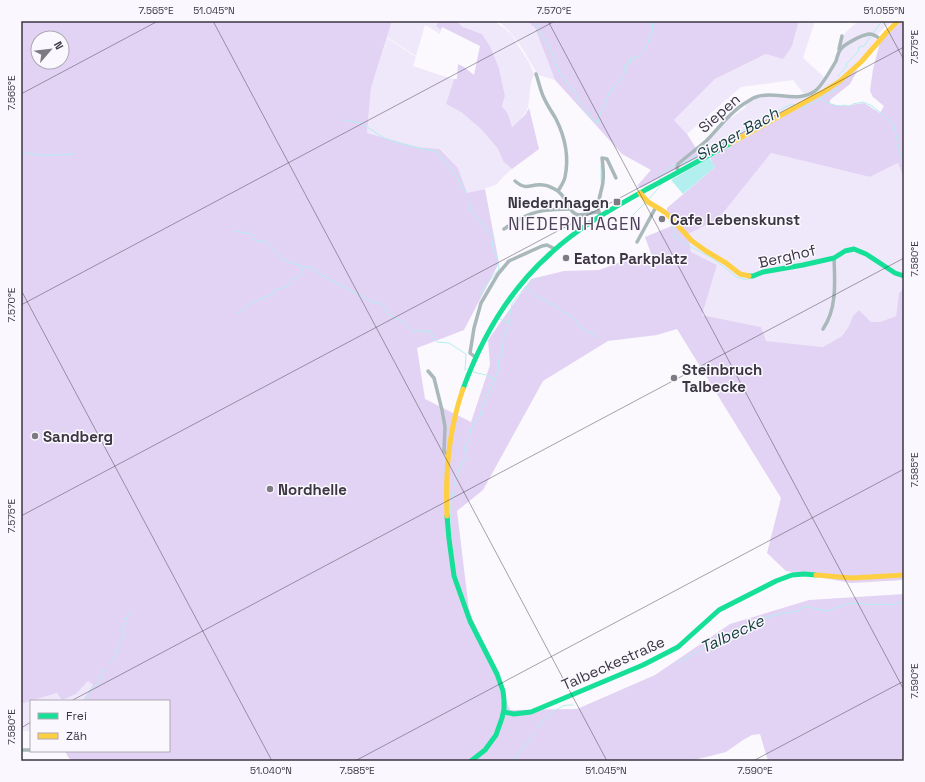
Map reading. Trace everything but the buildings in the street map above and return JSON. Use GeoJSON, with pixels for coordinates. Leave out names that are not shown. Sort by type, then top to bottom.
{"type":"FeatureCollection","features":[{"type":"Feature","properties":{"kind":"main road"},"geometry":{"type":"LineString","coordinates":[[470,761],[480,755],[491,743],[504,712],[504,700],[499,680],[477,636],[464,606],[453,574],[448,537],[446,504],[448,455],[453,425],[466,379],[475,357],[490,328],[513,293],[542,260],[600,214],[679,172],[836,84],[856,67],[898,21]]}},
{"type":"Feature","properties":{"kind":"main road"},"geometry":{"type":"LineString","coordinates":[[640,193],[645,200],[656,207]]}},
{"type":"Feature","properties":{"kind":"main road","name":"Berghof"},"geometry":{"type":"LineString","coordinates":[[656,207],[670,217],[692,241],[740,274],[746,276],[750,277],[763,272],[834,258],[845,251],[854,249],[866,254],[904,276]]}},
{"type":"Feature","properties":{"kind":"main road","name":"Talbeckestraße"},"geometry":{"type":"LineString","coordinates":[[504,712],[520,714],[532,712],[643,665],[678,647],[719,610],[776,581],[792,575],[804,574],[852,578],[904,575]]}},
{"type":"Feature","properties":{"kind":"street"},"geometry":{"type":"LineString","coordinates":[[840,50],[854,40],[869,34],[875,35],[880,39]]}},
{"type":"Feature","properties":{"kind":"street"},"geometry":{"type":"LineString","coordinates":[[840,50],[842,36]]}},
{"type":"Feature","properties":{"kind":"street","name":"Siepen"},"geometry":{"type":"LineString","coordinates":[[679,172],[677,168],[678,164],[703,143],[728,116],[754,98],[762,95],[798,97],[805,96],[814,91],[836,61],[840,50]]}},
{"type":"Feature","properties":{"kind":"street"},"geometry":{"type":"LineString","coordinates":[[536,74],[541,91],[556,120],[564,142],[567,159],[565,178],[558,191]]}},
{"type":"Feature","properties":{"kind":"street"},"geometry":{"type":"LineString","coordinates":[[515,181],[522,186],[527,187],[544,185],[558,191],[566,201],[569,209],[581,215],[600,214],[599,194],[603,182],[602,158],[608,160],[616,178]]}},
{"type":"Feature","properties":{"kind":"street"},"geometry":{"type":"LineString","coordinates":[[638,242],[656,207]]}},
{"type":"Feature","properties":{"kind":"street"},"geometry":{"type":"LineString","coordinates":[[504,230],[520,218],[534,213],[547,210],[569,209]]}},
{"type":"Feature","properties":{"kind":"street"},"geometry":{"type":"LineString","coordinates":[[475,357],[470,354],[472,338],[481,303],[498,274],[509,261],[538,248],[547,245],[555,249]]}},
{"type":"Feature","properties":{"kind":"street","name":"Berghof"},"geometry":{"type":"LineString","coordinates":[[823,329],[831,315],[833,300],[834,258]]}},
{"type":"Feature","properties":{"kind":"street"},"geometry":{"type":"LineString","coordinates":[[428,371],[434,378],[442,410],[445,427],[444,451],[448,455]]}},
{"type":"Feature","properties":{"kind":"shaded area"},"geometry":{"type":"Polygon","coordinates":[[[21,21],[392,21],[371,88],[367,133],[418,147],[440,149],[458,168],[467,193],[485,189],[499,263],[464,330],[417,348],[425,399],[471,422],[490,365],[488,340],[531,279],[564,271],[599,270],[626,260],[653,259],[645,237],[674,225],[666,216],[667,208],[715,167],[710,158],[811,101],[858,69],[850,84],[830,100],[830,104],[844,106],[864,103],[880,113],[884,106],[873,97],[870,91],[873,69],[880,42],[901,22],[904,21],[904,179],[898,163],[870,177],[771,153],[718,219],[688,234],[691,252],[717,265],[702,315],[761,327],[766,341],[823,347],[842,336],[849,326],[853,316],[859,310],[871,322],[880,322],[896,316],[899,293],[904,288],[904,580],[851,583],[786,571],[767,553],[781,498],[677,329],[657,335],[608,341],[543,381],[483,490],[457,511],[469,610],[510,710],[577,709],[655,675],[730,624],[809,600],[904,594],[904,761],[768,761],[760,734],[752,735],[726,752],[690,761],[72,761],[66,752],[170,752],[170,700],[83,700],[93,685],[88,681],[76,694],[62,700],[57,693],[21,704],[21,21]]]}},
{"type":"Feature","properties":{"kind":"shaded area"},"geometry":{"type":"Polygon","coordinates":[[[392,21],[439,21],[436,26],[441,30],[440,34],[425,25],[416,56],[387,37],[392,21]]]}},
{"type":"Feature","properties":{"kind":"shaded area"},"geometry":{"type":"Polygon","coordinates":[[[439,21],[456,21],[463,27],[482,34],[490,46],[499,68],[505,96],[502,106],[508,114],[512,127],[525,115],[529,108],[539,149],[512,169],[503,161],[498,149],[481,129],[461,112],[446,104],[454,79],[457,79],[458,64],[474,75],[480,46],[442,27],[441,30],[436,26],[439,21]]]}},
{"type":"Feature","properties":{"kind":"shaded area"},"geometry":{"type":"Polygon","coordinates":[[[456,21],[494,21],[512,35],[530,64],[534,75],[531,83],[527,110],[512,127],[508,114],[502,106],[505,96],[499,68],[490,46],[482,34],[463,27],[456,21]]]}},
{"type":"Feature","properties":{"kind":"shaded area"},"geometry":{"type":"Polygon","coordinates":[[[498,21],[527,21],[535,28],[555,80],[538,75],[516,39],[498,21]]]}},
{"type":"Feature","properties":{"kind":"shaded area"},"geometry":{"type":"Polygon","coordinates":[[[527,21],[799,21],[792,46],[783,59],[766,54],[715,79],[674,120],[687,134],[701,156],[641,188],[637,186],[651,170],[622,154],[555,80],[535,28],[527,21]]]}},
{"type":"Feature","properties":{"kind":"shaded area"},"geometry":{"type":"Polygon","coordinates":[[[799,21],[815,21],[803,58],[824,77],[816,88],[804,94],[793,80],[741,87],[687,134],[674,120],[715,79],[766,54],[792,46],[799,21]]]}},
{"type":"Feature","properties":{"kind":"shaded area"},"geometry":{"type":"Polygon","coordinates":[[[858,21],[894,21],[877,35],[872,33],[841,46],[844,34],[858,21]]]}},
{"type":"Feature","properties":{"kind":"shaded area"},"geometry":{"type":"Polygon","coordinates":[[[869,35],[873,36],[876,40],[856,66],[835,82],[704,155],[700,148],[730,116],[731,118],[746,107],[745,105],[759,96],[797,98],[820,88],[840,51],[854,41],[869,35]]]}},
{"type":"Feature","properties":{"kind":"shaded area"},"geometry":{"type":"Polygon","coordinates":[[[387,38],[416,57],[413,66],[454,79],[446,104],[461,112],[481,129],[498,149],[503,161],[512,169],[496,185],[467,194],[458,168],[441,149],[418,147],[367,133],[371,88],[387,38]]]}},
{"type":"Feature","properties":{"kind":"shaded area"},"geometry":{"type":"Polygon","coordinates":[[[771,153],[870,177],[898,163],[904,179],[904,288],[899,293],[896,316],[880,322],[871,322],[853,316],[849,326],[842,336],[823,347],[765,341],[761,327],[702,315],[717,265],[691,252],[688,234],[718,218],[771,153]]]}},
{"type":"Feature","properties":{"kind":"shaded area"},"geometry":{"type":"Polygon","coordinates":[[[88,681],[94,685],[83,700],[62,700],[76,694],[88,681]]]}},
{"type":"Feature","properties":{"kind":"shaded area"},"geometry":{"type":"Polygon","coordinates":[[[58,693],[62,700],[34,700],[58,693]]]}},
{"type":"Feature","properties":{"kind":"shaded area"},"geometry":{"type":"Polygon","coordinates":[[[30,701],[30,731],[21,731],[21,704],[30,701]]]}},
{"type":"Feature","properties":{"kind":"water"},"geometry":{"type":"Polygon","coordinates":[[[709,158],[715,167],[683,194],[671,180],[709,158]]]}},
{"type":"Feature","properties":{"kind":"waterway"},"geometry":{"type":"LineString","coordinates":[[534,21],[552,53],[560,74],[565,78],[571,89],[574,90],[576,98],[588,112],[589,116],[598,122]]}},
{"type":"Feature","properties":{"kind":"waterway"},"geometry":{"type":"LineString","coordinates":[[644,52],[648,45],[649,36],[653,32],[652,21]]}},
{"type":"Feature","properties":{"kind":"waterway","name":"Sieper Bach"},"geometry":{"type":"LineString","coordinates":[[873,33],[882,21]]}},
{"type":"Feature","properties":{"kind":"waterway","name":"Sieper Bach"},"geometry":{"type":"LineString","coordinates":[[838,76],[847,66],[846,64],[858,52],[859,47],[864,46],[871,36]]}},
{"type":"Feature","properties":{"kind":"waterway"},"geometry":{"type":"LineString","coordinates":[[598,124],[609,93],[612,92],[613,87],[619,82],[625,72],[624,66],[630,64],[631,58],[637,58],[641,54]]}},
{"type":"Feature","properties":{"kind":"waterway","name":"Sieper Bach"},"geometry":{"type":"LineString","coordinates":[[801,107],[803,108],[837,89],[837,87]]}},
{"type":"Feature","properties":{"kind":"waterway"},"geometry":{"type":"LineString","coordinates":[[820,99],[837,106],[846,105],[849,107],[853,104],[863,102],[872,106],[886,117],[894,126],[900,153],[904,161]]}},
{"type":"Feature","properties":{"kind":"waterway","name":"Sieper Bach"},"geometry":{"type":"LineString","coordinates":[[681,165],[777,111],[792,104],[794,105]]}},
{"type":"Feature","properties":{"kind":"waterway"},"geometry":{"type":"LineString","coordinates":[[344,120],[361,123],[384,138],[398,143],[437,152],[458,178],[466,194]]}},
{"type":"Feature","properties":{"kind":"waterway"},"geometry":{"type":"LineString","coordinates":[[21,152],[41,155],[74,154]]}},
{"type":"Feature","properties":{"kind":"waterway","name":"Sieper Bach"},"geometry":{"type":"LineString","coordinates":[[660,179],[661,175],[675,164]]}},
{"type":"Feature","properties":{"kind":"waterway"},"geometry":{"type":"LineString","coordinates":[[601,165],[601,181]]}},
{"type":"Feature","properties":{"kind":"waterway","name":"Sieper Bach"},"geometry":{"type":"LineString","coordinates":[[649,199],[661,185]]}},
{"type":"Feature","properties":{"kind":"waterway"},"geometry":{"type":"LineString","coordinates":[[600,201],[602,195]]}},
{"type":"Feature","properties":{"kind":"waterway"},"geometry":{"type":"LineString","coordinates":[[469,199],[471,211],[494,238],[492,244],[499,269],[485,286],[480,295]]}},
{"type":"Feature","properties":{"kind":"waterway","name":"Sieper Bach"},"geometry":{"type":"LineString","coordinates":[[633,215],[645,203]]}},
{"type":"Feature","properties":{"kind":"waterway"},"geometry":{"type":"LineString","coordinates":[[669,221],[674,229],[675,238],[678,238],[684,243],[712,258],[736,277],[747,280]]}},
{"type":"Feature","properties":{"kind":"waterway"},"geometry":{"type":"LineString","coordinates":[[234,231],[251,234],[256,241],[267,242],[283,260],[312,268],[318,273],[374,303],[379,302],[385,307],[388,314],[403,322],[414,332],[422,330],[424,332],[430,331],[437,342],[449,343],[466,354],[466,370]]}},
{"type":"Feature","properties":{"kind":"waterway"},"geometry":{"type":"LineString","coordinates":[[238,313],[251,303],[273,294],[275,290],[288,286],[293,279],[300,275],[304,267]]}},
{"type":"Feature","properties":{"kind":"waterway"},"geometry":{"type":"LineString","coordinates":[[451,526],[450,511],[454,486],[459,469],[466,457],[464,448],[469,439],[471,428],[480,416],[482,406],[499,370],[498,362],[503,349],[503,340],[507,329],[512,304],[525,287],[535,279]]}},
{"type":"Feature","properties":{"kind":"waterway"},"geometry":{"type":"LineString","coordinates":[[525,287],[536,296],[568,314],[581,328],[597,337]]}},
{"type":"Feature","properties":{"kind":"waterway"},"geometry":{"type":"LineString","coordinates":[[500,319],[508,323]]}},
{"type":"Feature","properties":{"kind":"waterway"},"geometry":{"type":"LineString","coordinates":[[473,372],[495,379]]}},
{"type":"Feature","properties":{"kind":"waterway","name":"Talbecke"},"geometry":{"type":"LineString","coordinates":[[679,662],[715,639],[730,635],[743,626],[763,618],[798,611],[803,607],[827,611],[846,604],[858,603],[872,605],[894,605],[904,601]]}},
{"type":"Feature","properties":{"kind":"waterway"},"geometry":{"type":"LineString","coordinates":[[110,663],[115,656],[118,646],[124,636],[122,629],[127,617],[133,610]]}},
{"type":"Feature","properties":{"kind":"waterway"},"geometry":{"type":"LineString","coordinates":[[85,700],[91,690],[99,682],[103,669]]}},
{"type":"Feature","properties":{"kind":"waterway","name":"Talbecke"},"geometry":{"type":"LineString","coordinates":[[538,728],[545,718],[555,710],[566,705],[573,705]]}},
{"type":"Feature","properties":{"kind":"waterway","name":"Talbecke"},"geometry":{"type":"LineString","coordinates":[[511,761],[529,741],[534,733]]}},
{"type":"Feature","properties":{"kind":"traffic: fast"},"geometry":{"type":"LineString","coordinates":[[463,389],[479,351],[499,315],[523,282],[551,253],[574,234],[611,210],[731,143]]}},
{"type":"Feature","properties":{"kind":"traffic: fast"},"geometry":{"type":"LineString","coordinates":[[749,276],[834,258],[845,251],[854,249],[866,254],[895,273],[904,276]]}},
{"type":"Feature","properties":{"kind":"traffic: fast"},"geometry":{"type":"LineString","coordinates":[[447,516],[454,576],[470,621],[497,674],[503,691],[504,700],[502,718],[496,735],[485,750],[471,761]]}},
{"type":"Feature","properties":{"kind":"traffic: fast"},"geometry":{"type":"LineString","coordinates":[[504,712],[514,714],[531,712],[643,665],[678,647],[719,610],[776,581],[792,575],[816,575]]}},
{"type":"Feature","properties":{"kind":"traffic: slow"},"geometry":{"type":"LineString","coordinates":[[731,143],[840,81],[861,62],[898,21]]}},
{"type":"Feature","properties":{"kind":"traffic: slow"},"geometry":{"type":"LineString","coordinates":[[640,193],[648,202],[670,217],[692,241],[740,274],[749,276]]}},
{"type":"Feature","properties":{"kind":"traffic: slow"},"geometry":{"type":"LineString","coordinates":[[447,516],[447,467],[451,435],[463,389]]}},
{"type":"Feature","properties":{"kind":"traffic: slow"},"geometry":{"type":"LineString","coordinates":[[816,575],[852,578],[904,575]]}},
{"type":"Feature","properties":{"kind":"place","name":"Niedernhagen"},"geometry":{"type":"Point","coordinates":[617,202]}},
{"type":"Feature","properties":{"kind":"place","name":"Cafe Lebenskunst"},"geometry":{"type":"Point","coordinates":[662,219]}},
{"type":"Feature","properties":{"kind":"place","name":"Eaton Parkplatz"},"geometry":{"type":"Point","coordinates":[566,258]}},
{"type":"Feature","properties":{"kind":"place","name":"Steinbruch Talbecke"},"geometry":{"type":"Point","coordinates":[674,378]}},
{"type":"Feature","properties":{"kind":"place","name":"Sandberg"},"geometry":{"type":"Point","coordinates":[35,436]}},
{"type":"Feature","properties":{"kind":"place","name":"Nordhelle"},"geometry":{"type":"Point","coordinates":[270,489]}},
{"type":"Feature","properties":{"kind":"district","name":"NIEDERNHAGEN"},"geometry":{"type":"Point","coordinates":[575,224]}}]}
